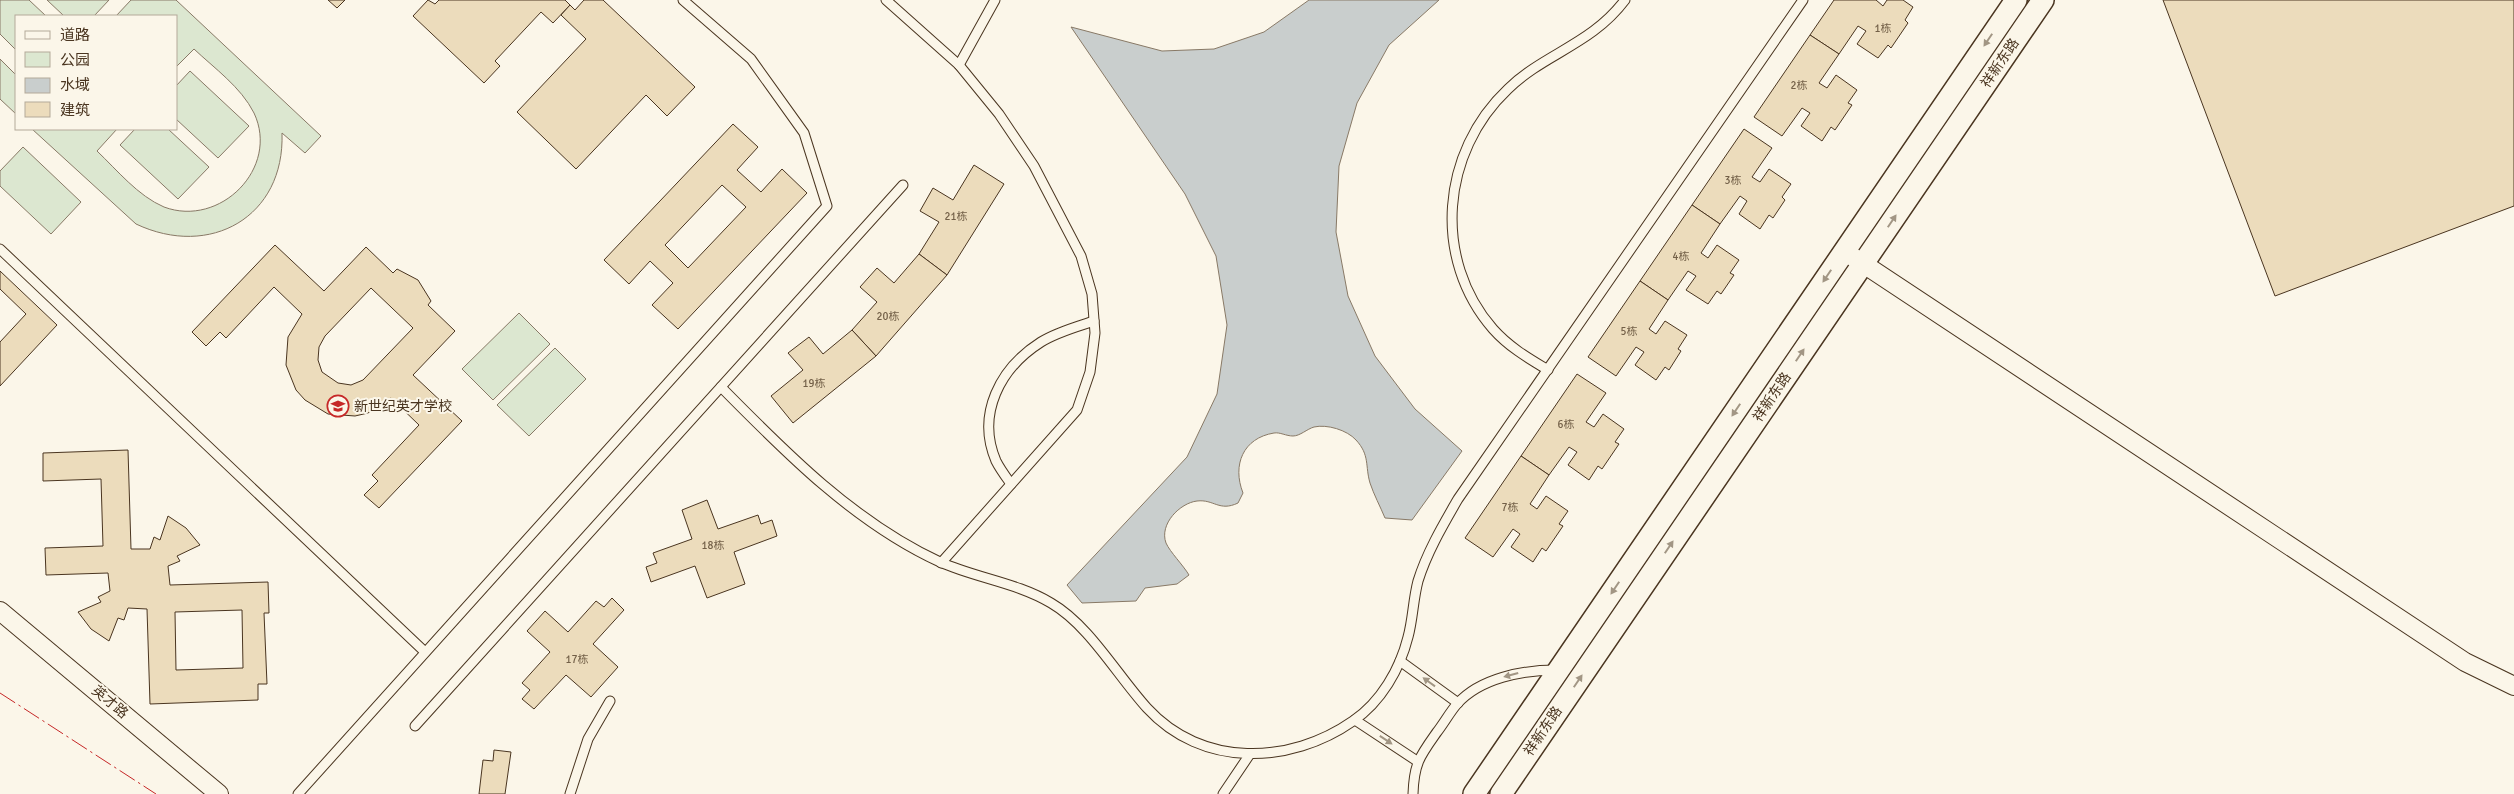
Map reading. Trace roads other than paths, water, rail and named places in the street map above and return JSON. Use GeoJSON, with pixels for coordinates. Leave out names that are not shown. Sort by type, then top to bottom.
{"type":"FeatureCollection","features":[{"type":"Feature","properties":{"kind":"street","name":"祥新东路"},"geometry":{"type":"LineString","coordinates":[[1474,794],[1844,251],[2027,4]]}},
{"type":"Feature","properties":{"kind":"street","name":"祥新东路"},"geometry":{"type":"LineString","coordinates":[[1501,794],[1863,263],[2027,4]]}},
{"type":"Feature","properties":{"kind":"street"},"geometry":{"type":"LineString","coordinates":[[1844,251],[2465,662],[2514,686]]}},
{"type":"Feature","properties":{"kind":"street","name":"英才路"},"geometry":{"type":"LineString","coordinates":[[0,611],[219,794]]}},
{"type":"Feature","properties":{"kind":"lane"},"geometry":{"type":"LineString","coordinates":[[298,794],[827,206],[804,133],[751,59],[682,0]]}},
{"type":"Feature","properties":{"kind":"lane"},"geometry":{"type":"LineString","coordinates":[[886,0],[959,65],[999,114],[1038,174],[1081,256],[1092,294],[1094,321],[1090,372],[1077,410],[941,563]]}},
{"type":"Feature","properties":{"kind":"lane"},"geometry":{"type":"LineString","coordinates":[[959,65],[995,0]]}},
{"type":"Feature","properties":{"kind":"lane"},"geometry":{"type":"LineString","coordinates":[[1548,370],[1518,352],[1493,329],[1470,294],[1460,270],[1452,237],[1451,203],[1458,169],[1470,138],[1487,111],[1508,88],[1533,69],[1591,35],[1617,11],[1625,0]]}},
{"type":"Feature","properties":{"kind":"lane"},"geometry":{"type":"LineString","coordinates":[[721,387],[774,441],[832,491],[893,536],[941,563],[996,583],[1025,590],[1052,603],[1075,622],[1149,710],[1179,733],[1213,748],[1250,754],[1288,752],[1324,740],[1356,720],[1388,683],[1400,661],[1408,636],[1419,580],[1443,524],[1803,0]]}},
{"type":"Feature","properties":{"kind":"lane"},"geometry":{"type":"LineString","coordinates":[[415,726],[903,186]]}},
{"type":"Feature","properties":{"kind":"lane"},"geometry":{"type":"LineString","coordinates":[[0,249],[425,652]]}},
{"type":"Feature","properties":{"kind":"lane"},"geometry":{"type":"LineString","coordinates":[[1010,484],[996,461],[990,435],[991,408],[999,382],[1018,360],[1041,342],[1066,329],[1094,321]]}},
{"type":"Feature","properties":{"kind":"lane"},"geometry":{"type":"LineString","coordinates":[[1400,661],[1458,703]]}},
{"type":"Feature","properties":{"kind":"lane"},"geometry":{"type":"LineString","coordinates":[[1413,794],[1417,761],[1458,703],[1472,692],[1505,676],[1541,670],[1559,670]]}},
{"type":"Feature","properties":{"kind":"lane"},"geometry":{"type":"LineString","coordinates":[[570,794],[588,739],[610,701]]}},
{"type":"Feature","properties":{"kind":"lane"},"geometry":{"type":"LineString","coordinates":[[1356,720],[1417,761]]}},
{"type":"Feature","properties":{"kind":"lane"},"geometry":{"type":"LineString","coordinates":[[1223,794],[1250,754]]}},
{"type":"Feature","properties":{"kind":"water"},"geometry":{"type":"Polygon","coordinates":[[[1309,0],[1439,0],[1389,45],[1357,103],[1339,166],[1336,232],[1348,296],[1375,356],[1415,409],[1462,451],[1412,520],[1385,518],[1370,483],[1363,451],[1352,436],[1336,429],[1319,426],[1296,436],[1276,433],[1263,436],[1248,447],[1243,454],[1239,473],[1243,493],[1238,503],[1221,506],[1197,501],[1178,510],[1168,522],[1165,536],[1166,543],[1189,575],[1177,584],[1145,588],[1136,601],[1082,603],[1067,585],[1187,457],[1217,394],[1227,325],[1216,256],[1185,194],[1071,27],[1162,51],[1214,49],[1264,32],[1309,0]]]}},
{"type":"Feature","properties":{"kind":"place","name":"新世纪英才学校"},"geometry":{"type":"Point","coordinates":[338,406]}}]}
